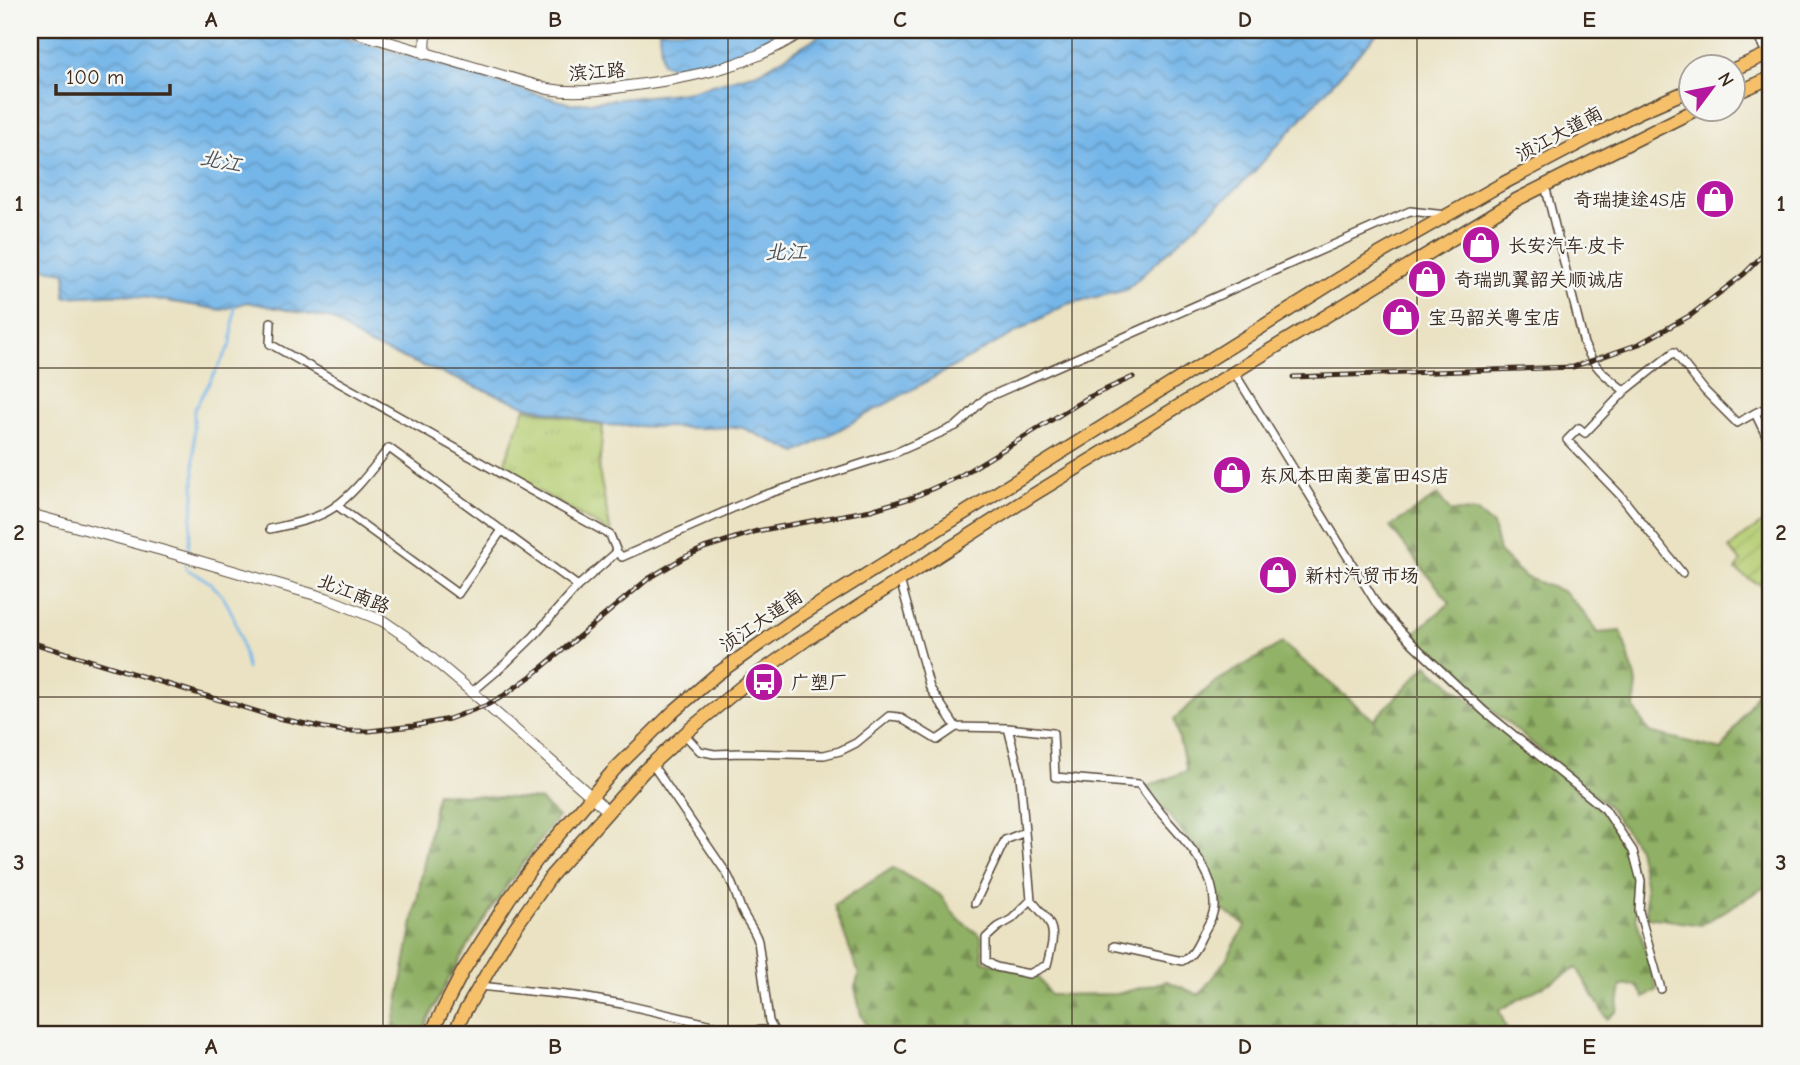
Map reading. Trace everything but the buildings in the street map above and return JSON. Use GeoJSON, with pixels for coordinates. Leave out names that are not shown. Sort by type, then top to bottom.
{"type":"FeatureCollection","features":[{"type":"Feature","properties":{"kind":"main road"},"geometry":{"type":"LineString","coordinates":[[1748,64],[1769,56]]}},
{"type":"Feature","properties":{"kind":"main road"},"geometry":{"type":"LineString","coordinates":[[1748,88],[1770,78]]}},
{"type":"Feature","properties":{"kind":"main road","name":"浈江大道南"},"geometry":{"type":"LineString","coordinates":[[430,1035],[463,971],[537,860],[614,770],[673,712],[717,674],[763,640],[881,565],[1372,258],[1502,184],[1639,112],[1678,95]]}},
{"type":"Feature","properties":{"kind":"main road","name":"浈江大道南"},"geometry":{"type":"LineString","coordinates":[[453,1035],[512,930],[551,876],[652,764],[684,734],[760,673],[806,640],[1033,495],[1458,235],[1516,200],[1678,118]]}},
{"type":"Feature","properties":{"kind":"main road"},"geometry":{"type":"LineString","coordinates":[[1446,216],[1458,235]]}},
{"type":"Feature","properties":{"kind":"main road"},"geometry":{"type":"LineString","coordinates":[[1222,352],[1234,372]]}},
{"type":"Feature","properties":{"kind":"street","name":"滨江路"},"geometry":{"type":"LineString","coordinates":[[348,30],[565,92],[596,91],[678,80],[752,59],[804,30]]}},
{"type":"Feature","properties":{"kind":"street"},"geometry":{"type":"LineString","coordinates":[[425,54],[426,30]]}},
{"type":"Feature","properties":{"kind":"street"},"geometry":{"type":"LineString","coordinates":[[1754,30],[1769,56]]}},
{"type":"Feature","properties":{"kind":"street"},"geometry":{"type":"LineString","coordinates":[[1545,185],[1584,344],[1591,360],[1602,374],[1625,391]]}},
{"type":"Feature","properties":{"kind":"street"},"geometry":{"type":"LineString","coordinates":[[271,322],[270,344],[610,535],[622,557],[758,497],[895,453],[956,426],[986,398],[1410,211],[1446,216]]}},
{"type":"Feature","properties":{"kind":"street"},"geometry":{"type":"LineString","coordinates":[[1682,573],[1620,495],[1567,440],[1579,428],[1586,433],[1625,391],[1674,352],[1705,391],[1737,423],[1770,406]]}},
{"type":"Feature","properties":{"kind":"street"},"geometry":{"type":"LineString","coordinates":[[1234,372],[1378,606],[1413,644],[1484,711],[1605,809],[1633,851],[1641,881],[1639,911],[1661,989]]}},
{"type":"Feature","properties":{"kind":"street"},"geometry":{"type":"LineString","coordinates":[[1755,413],[1770,444]]}},
{"type":"Feature","properties":{"kind":"street"},"geometry":{"type":"LineString","coordinates":[[270,529],[300,522],[331,509],[351,494],[389,448],[578,586]]}},
{"type":"Feature","properties":{"kind":"street"},"geometry":{"type":"LineString","coordinates":[[336,505],[457,594],[502,530]]}},
{"type":"Feature","properties":{"kind":"street","name":"北江南路"},"geometry":{"type":"LineString","coordinates":[[30,514],[326,598],[383,621],[408,638],[472,692],[608,811]]}},
{"type":"Feature","properties":{"kind":"street"},"geometry":{"type":"LineString","coordinates":[[472,692],[504,665],[578,586],[617,552]]}},
{"type":"Feature","properties":{"kind":"street"},"geometry":{"type":"LineString","coordinates":[[900,580],[930,688],[956,727]]}},
{"type":"Feature","properties":{"kind":"street"},"geometry":{"type":"LineString","coordinates":[[684,734],[700,751],[714,754],[824,755],[856,743],[889,716],[899,717],[937,740],[956,727],[1008,728],[1053,733],[1055,777],[1139,785],[1191,847],[1213,893],[1213,915],[1187,959],[1182,961],[1114,946]]}},
{"type":"Feature","properties":{"kind":"street"},"geometry":{"type":"LineString","coordinates":[[1008,728],[1020,775],[1031,900],[1046,917],[1054,933],[1047,965],[1029,974],[996,967],[986,961],[986,937],[1012,919],[1031,900]]}},
{"type":"Feature","properties":{"kind":"street"},"geometry":{"type":"LineString","coordinates":[[480,986],[576,996],[743,1032],[774,1032],[769,1021],[757,937],[743,913],[727,874],[652,764]]}},
{"type":"Feature","properties":{"kind":"street"},"geometry":{"type":"LineString","coordinates":[[975,903],[1005,839],[1025,832]]}},
{"type":"Feature","properties":{"kind":"green space"},"geometry":{"type":"Polygon","coordinates":[[[525,408],[603,426],[599,471],[611,533],[502,470],[525,408]]]}},
{"type":"Feature","properties":{"kind":"green space"},"geometry":{"type":"Polygon","coordinates":[[[1438,495],[1450,511],[1477,512],[1493,525],[1499,552],[1525,577],[1565,592],[1597,633],[1621,631],[1637,684],[1634,708],[1649,732],[1722,750],[1761,686],[1760,619],[1770,604],[1770,884],[1701,925],[1647,917],[1645,883],[1638,848],[1608,806],[1487,706],[1412,635],[1450,603],[1390,527],[1438,495]]]}},
{"type":"Feature","properties":{"kind":"green space"},"geometry":{"type":"Polygon","coordinates":[[[1770,518],[1770,587],[1756,583],[1736,570],[1741,561],[1729,549],[1770,518]]]}},
{"type":"Feature","properties":{"kind":"green space"},"geometry":{"type":"Polygon","coordinates":[[[1282,643],[1374,720],[1427,665],[1602,811],[1629,853],[1638,883],[1636,917],[1657,990],[1644,998],[1637,985],[1621,986],[1617,1011],[1607,1019],[1577,968],[1499,1010],[1509,1035],[872,1035],[861,1015],[855,987],[859,975],[834,905],[893,868],[940,895],[958,919],[981,936],[983,961],[1036,974],[1050,995],[1117,994],[1167,981],[1199,995],[1225,961],[1246,925],[1218,907],[1213,877],[1196,849],[1146,787],[1187,771],[1174,719],[1214,683],[1282,643]]]}},
{"type":"Feature","properties":{"kind":"green space"},"geometry":{"type":"Polygon","coordinates":[[[437,793],[540,800],[558,817],[519,869],[466,949],[421,1035],[392,1035],[437,793]]]}},
{"type":"Feature","properties":{"kind":"green space"},"geometry":{"type":"Polygon","coordinates":[[[534,1025],[629,1035],[529,1035],[534,1025]]]}},
{"type":"Feature","properties":{"kind":"water","name":"北江"},"geometry":{"type":"Polygon","coordinates":[[[30,30],[319,30],[571,104],[687,92],[760,72],[828,30],[1380,30],[1252,174],[1126,290],[1067,304],[797,453],[741,427],[603,425],[523,405],[367,344],[332,319],[247,302],[222,310],[124,294],[65,297],[66,272],[30,267],[30,30]]]}},
{"type":"Feature","properties":{"kind":"water"},"geometry":{"type":"Polygon","coordinates":[[[659,30],[786,30],[740,55],[704,64],[669,66],[662,63],[659,30]]]}},
{"type":"Feature","properties":{"kind":"waterway"},"geometry":{"type":"LineString","coordinates":[[188,551],[194,496],[194,410],[231,344],[235,305]]}},
{"type":"Feature","properties":{"kind":"waterway"},"geometry":{"type":"LineString","coordinates":[[186,564],[186,569],[210,583],[226,601],[236,623],[247,669]]}},
{"type":"Feature","properties":{"kind":"railway"},"geometry":{"type":"LineString","coordinates":[[1293,377],[1573,367],[1639,344],[1691,315],[1744,274],[1770,248]]}},
{"type":"Feature","properties":{"kind":"railway"},"geometry":{"type":"LineString","coordinates":[[30,642],[278,718],[325,728],[369,731],[449,719],[503,696],[534,674],[648,579],[683,558],[704,548],[757,531],[871,510],[914,497],[960,476],[1089,397],[1133,377]]}},
{"type":"Feature","properties":{"kind":"place","name":"奇瑞捷途4S店"},"geometry":{"type":"Point","coordinates":[1715,199]}},
{"type":"Feature","properties":{"kind":"place","name":"长安汽车·皮卡"},"geometry":{"type":"Point","coordinates":[1481,245]}},
{"type":"Feature","properties":{"kind":"place","name":"奇瑞凯翼韶关顺诚店"},"geometry":{"type":"Point","coordinates":[1427,279]}},
{"type":"Feature","properties":{"kind":"place","name":"宝马韶关粤宝店"},"geometry":{"type":"Point","coordinates":[1401,317]}},
{"type":"Feature","properties":{"kind":"place","name":"东风本田南菱富田4S店"},"geometry":{"type":"Point","coordinates":[1232,475]}},
{"type":"Feature","properties":{"kind":"place","name":"新村汽贸市场"},"geometry":{"type":"Point","coordinates":[1278,575]}},
{"type":"Feature","properties":{"kind":"place","name":"广塑厂"},"geometry":{"type":"Point","coordinates":[764,682]}}]}
